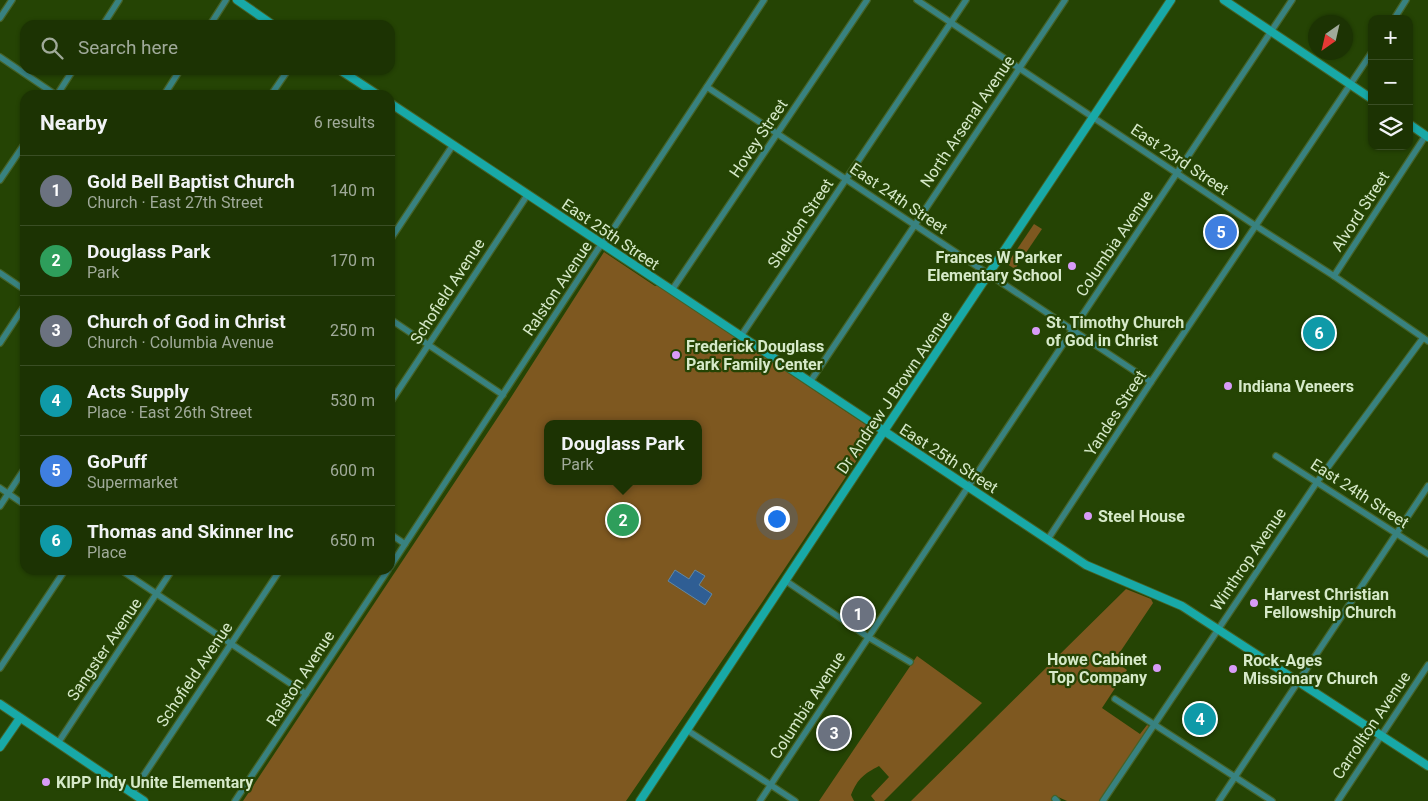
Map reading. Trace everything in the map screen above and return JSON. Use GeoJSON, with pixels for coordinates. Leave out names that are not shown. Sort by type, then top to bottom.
{"type":"FeatureCollection","features":[{"type":"Feature","properties":{"kind":"street"},"geometry":{"type":"LineString","coordinates":[[0,18],[12,0]]}},
{"type":"Feature","properties":{"kind":"street"},"geometry":{"type":"LineString","coordinates":[[106,20],[119,0]]}},
{"type":"Feature","properties":{"kind":"street"},"geometry":{"type":"LineString","coordinates":[[213,20],[226,0]]}},
{"type":"Feature","properties":{"kind":"street"},"geometry":{"type":"LineString","coordinates":[[237,0],[266,20]]}},
{"type":"Feature","properties":{"kind":"street","name":"Ralston Avenue"},"geometry":{"type":"LineString","coordinates":[[395,559],[764,0]]}},
{"type":"Feature","properties":{"kind":"street","name":"Hovey Street"},"geometry":{"type":"LineString","coordinates":[[672,290],[867,0]]}},
{"type":"Feature","properties":{"kind":"street","name":"East 23rd Street"},"geometry":{"type":"LineString","coordinates":[[917,0],[1334,276],[1426,340]]}},
{"type":"Feature","properties":{"kind":"street","name":"Sheldon Street"},"geometry":{"type":"LineString","coordinates":[[741,336],[966,0]]}},
{"type":"Feature","properties":{"kind":"street","name":"North Arsenal Avenue"},"geometry":{"type":"LineString","coordinates":[[810,382],[1065,0]]}},
{"type":"Feature","properties":{"kind":"street","name":"Dr Andrew J Brown Avenue"},"geometry":{"type":"LineString","coordinates":[[640,801],[1172,0]]}},
{"type":"Feature","properties":{"kind":"street"},"geometry":{"type":"LineString","coordinates":[[1224,0],[1368,96]]}},
{"type":"Feature","properties":{"kind":"street","name":"Columbia Avenue"},"geometry":{"type":"LineString","coordinates":[[760,801],[1292,0]]}},
{"type":"Feature","properties":{"kind":"street"},"geometry":{"type":"LineString","coordinates":[[1397,15],[1406,0]]}},
{"type":"Feature","properties":{"kind":"street"},"geometry":{"type":"LineString","coordinates":[[0,57],[20,71]]}},
{"type":"Feature","properties":{"kind":"street","name":"Yandes Street"},"geometry":{"type":"LineString","coordinates":[[1048,539],[1368,58]]}},
{"type":"Feature","properties":{"kind":"street"},"geometry":{"type":"LineString","coordinates":[[27,75],[49,90]]}},
{"type":"Feature","properties":{"kind":"street"},"geometry":{"type":"LineString","coordinates":[[59,90],[70,75]]}},
{"type":"Feature","properties":{"kind":"street"},"geometry":{"type":"LineString","coordinates":[[167,90],[177,75]]}},
{"type":"Feature","properties":{"kind":"street"},"geometry":{"type":"LineString","coordinates":[[275,90],[285,75]]}},
{"type":"Feature","properties":{"kind":"street"},"geometry":{"type":"LineString","coordinates":[[348,75],[370,90]]}},
{"type":"Feature","properties":{"kind":"street","name":"East 24th Street"},"geometry":{"type":"LineString","coordinates":[[707,87],[1151,382]]}},
{"type":"Feature","properties":{"kind":"street","name":"East 25th Street"},"geometry":{"type":"LineString","coordinates":[[395,106],[1092,568],[1178,604],[1428,766]]}},
{"type":"Feature","properties":{"kind":"street"},"geometry":{"type":"LineString","coordinates":[[1413,127],[1427,136]]}},
{"type":"Feature","properties":{"kind":"street","name":"Alvord Street"},"geometry":{"type":"LineString","coordinates":[[1334,276],[1427,136]]}},
{"type":"Feature","properties":{"kind":"street"},"geometry":{"type":"LineString","coordinates":[[395,232],[453,145]]}},
{"type":"Feature","properties":{"kind":"street"},"geometry":{"type":"LineString","coordinates":[[0,180],[20,150]]}},
{"type":"Feature","properties":{"kind":"street","name":"Schofield Avenue"},"geometry":{"type":"LineString","coordinates":[[395,395],[528,194]]}},
{"type":"Feature","properties":{"kind":"street"},"geometry":{"type":"LineString","coordinates":[[0,273],[20,287]]}},
{"type":"Feature","properties":{"kind":"street"},"geometry":{"type":"LineString","coordinates":[[0,343],[20,313]]}},
{"type":"Feature","properties":{"kind":"street"},"geometry":{"type":"LineString","coordinates":[[395,322],[503,395]]}},
{"type":"Feature","properties":{"kind":"street","name":"Winthrop Avenue"},"geometry":{"type":"LineString","coordinates":[[1103,801],[1316,482],[1426,340]]}},
{"type":"Feature","properties":{"kind":"street","name":"East 24th Street"},"geometry":{"type":"LineString","coordinates":[[1276,456],[1428,554]]}},
{"type":"Feature","properties":{"kind":"street"},"geometry":{"type":"LineString","coordinates":[[0,506],[20,476]]}},
{"type":"Feature","properties":{"kind":"street"},"geometry":{"type":"LineString","coordinates":[[1218,801],[1428,486]]}},
{"type":"Feature","properties":{"kind":"street"},"geometry":{"type":"LineString","coordinates":[[0,488],[20,502]]}},
{"type":"Feature","properties":{"kind":"street"},"geometry":{"type":"LineString","coordinates":[[395,537],[405,544]]}},
{"type":"Feature","properties":{"kind":"street"},"geometry":{"type":"LineString","coordinates":[[0,668],[62,575]]}},
{"type":"Feature","properties":{"kind":"street"},"geometry":{"type":"LineString","coordinates":[[129,575],[306,694]]}},
{"type":"Feature","properties":{"kind":"street","name":"Sangster Avenue"},"geometry":{"type":"LineString","coordinates":[[58,743],[169,575]]}},
{"type":"Feature","properties":{"kind":"street","name":"Schofield Avenue"},"geometry":{"type":"LineString","coordinates":[[132,792],[277,575]]}},
{"type":"Feature","properties":{"kind":"street","name":"Ralston Avenue"},"geometry":{"type":"LineString","coordinates":[[235,801],[385,575]]}},
{"type":"Feature","properties":{"kind":"street"},"geometry":{"type":"LineString","coordinates":[[786,580],[868,637],[910,662]]}},
{"type":"Feature","properties":{"kind":"street","name":"Carrollton Avenue"},"geometry":{"type":"LineString","coordinates":[[1338,801],[1428,665]]}},
{"type":"Feature","properties":{"kind":"street"},"geometry":{"type":"LineString","coordinates":[[1115,699],[1272,801]]}},
{"type":"Feature","properties":{"kind":"street"},"geometry":{"type":"LineString","coordinates":[[0,704],[144,801]]}},
{"type":"Feature","properties":{"kind":"street"},"geometry":{"type":"LineString","coordinates":[[0,747],[20,718]]}},
{"type":"Feature","properties":{"kind":"street"},"geometry":{"type":"LineString","coordinates":[[687,730],[795,801]]}},
{"type":"Feature","properties":{"kind":"shaded area"},"geometry":{"type":"Polygon","coordinates":[[[1034,224],[1042,229],[1015,269],[1007,264],[1034,224]]]}},
{"type":"Feature","properties":{"kind":"shaded area"},"geometry":{"type":"Polygon","coordinates":[[[604,252],[872,429],[873,436],[626,801],[243,801],[393,575],[395,575],[395,572],[506,405],[604,252]]]}},
{"type":"Feature","properties":{"kind":"shaded area"},"geometry":{"type":"Polygon","coordinates":[[[1126,589],[1151,599],[1153,603],[1114,661],[1127,670],[1102,708],[1140,734],[1147,725],[1149,726],[1100,801],[1067,801],[1056,796],[1052,801],[911,801],[1126,589]]]}},
{"type":"Feature","properties":{"kind":"shaded area"},"geometry":{"type":"Polygon","coordinates":[[[917,656],[982,703],[884,801],[875,801],[871,796],[889,777],[879,766],[865,774],[856,784],[851,795],[854,801],[819,801],[917,656]]]}},
{"type":"Feature","properties":{"kind":"water"},"geometry":{"type":"Polygon","coordinates":[[[675,570],[689,579],[695,570],[705,576],[699,585],[712,594],[705,605],[668,581],[675,570]]]}},
{"type":"Feature","properties":{"kind":"place","name":"GoPuff"},"geometry":{"type":"Point","coordinates":[1221,232]}},
{"type":"Feature","properties":{"kind":"place","name":"Frances W Parker Elementary School"},"geometry":{"type":"Point","coordinates":[1072,266]}},
{"type":"Feature","properties":{"kind":"place","name":"St. Timothy Church of God in Christ"},"geometry":{"type":"Point","coordinates":[1036,331]}},
{"type":"Feature","properties":{"kind":"place","name":"Thomas and Skinner Inc"},"geometry":{"type":"Point","coordinates":[1319,333]}},
{"type":"Feature","properties":{"kind":"place","name":"Frederick Douglass Park Family Center"},"geometry":{"type":"Point","coordinates":[676,355]}},
{"type":"Feature","properties":{"kind":"place","name":"Indiana Veneers"},"geometry":{"type":"Point","coordinates":[1228,386]}},
{"type":"Feature","properties":{"kind":"place","name":"Steel House"},"geometry":{"type":"Point","coordinates":[1088,516]}},
{"type":"Feature","properties":{"kind":"place","name":"Douglass Park"},"geometry":{"type":"Point","coordinates":[623,520]}},
{"type":"Feature","properties":{"kind":"place","name":"Harvest Christian Fellowship Church"},"geometry":{"type":"Point","coordinates":[1254,603]}},
{"type":"Feature","properties":{"kind":"place","name":"Gold Bell Baptist Church"},"geometry":{"type":"Point","coordinates":[858,614]}},
{"type":"Feature","properties":{"kind":"place","name":"Howe Cabinet Top Company"},"geometry":{"type":"Point","coordinates":[1157,668]}},
{"type":"Feature","properties":{"kind":"place","name":"Rock-Ages Missionary Church"},"geometry":{"type":"Point","coordinates":[1233,669]}},
{"type":"Feature","properties":{"kind":"place","name":"Acts Supply"},"geometry":{"type":"Point","coordinates":[1200,719]}},
{"type":"Feature","properties":{"kind":"place","name":"Church of God in Christ"},"geometry":{"type":"Point","coordinates":[834,733]}},
{"type":"Feature","properties":{"kind":"place","name":"KIPP Indy Unite Elementary"},"geometry":{"type":"Point","coordinates":[46,782]}}]}
